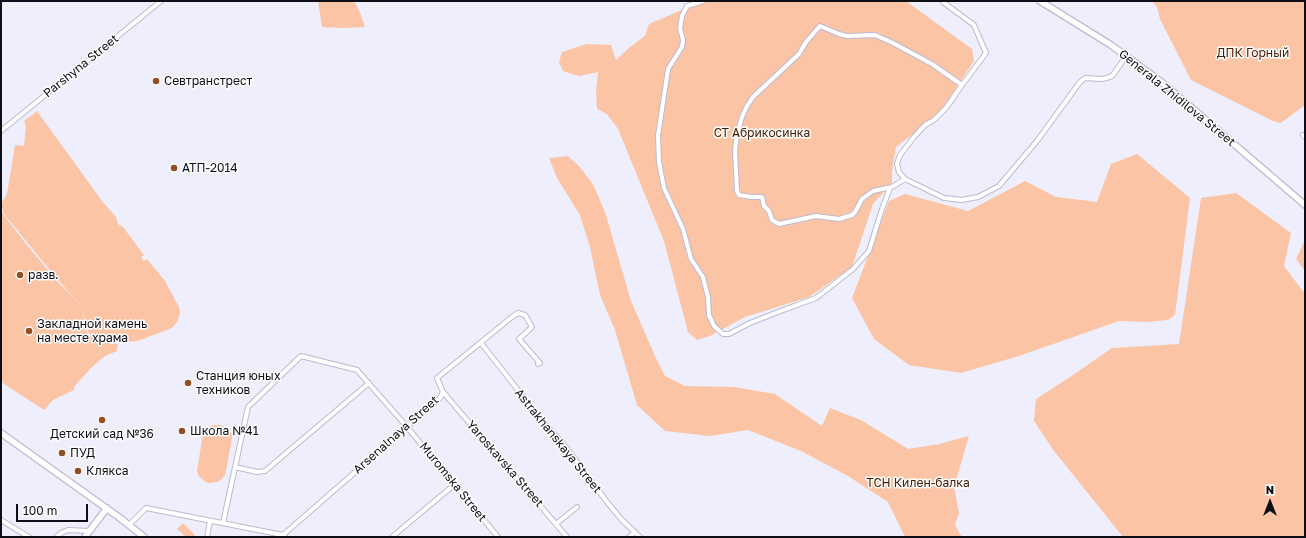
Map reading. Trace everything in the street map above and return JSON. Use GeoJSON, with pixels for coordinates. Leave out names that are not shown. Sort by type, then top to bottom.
{"type":"FeatureCollection","features":[{"type":"Feature","properties":{"kind":"main road","name":"Generala Zhidilova Street"},"geometry":{"type":"LineString","coordinates":[[1040,1],[1126,56],[1164,84],[1305,205]]}},
{"type":"Feature","properties":{"kind":"main road"},"geometry":{"type":"LineString","coordinates":[[1,433],[107,508],[144,537]]}},
{"type":"Feature","properties":{"kind":"main road"},"geometry":{"type":"LineString","coordinates":[[85,537],[107,508]]}},
{"type":"Feature","properties":{"kind":"street","name":"Parshyna Street"},"geometry":{"type":"LineString","coordinates":[[1,131],[161,1]]}},
{"type":"Feature","properties":{"kind":"street"},"geometry":{"type":"LineString","coordinates":[[703,1],[687,6],[682,16],[680,28],[683,40],[682,47],[668,69],[658,136],[659,162],[664,188],[683,229],[691,259],[703,277],[708,297],[709,315],[714,326],[723,334],[729,334],[750,323],[816,298],[853,269],[869,251],[890,188]]}},
{"type":"Feature","properties":{"kind":"street"},"geometry":{"type":"LineString","coordinates":[[944,1],[943,2],[974,25],[986,53],[946,108],[934,120],[925,125],[914,137],[900,155],[897,164],[899,172],[905,179],[944,198],[962,200],[978,197],[999,186],[1037,141],[1080,82],[1085,78],[1102,79],[1110,77],[1126,56]]}},
{"type":"Feature","properties":{"kind":"street"},"geometry":{"type":"LineString","coordinates":[[905,179],[890,188],[872,191],[862,199],[855,212],[847,217],[839,219],[816,216],[779,224],[772,220],[769,211],[764,206],[762,197],[739,195],[737,191],[735,151],[737,134],[742,117],[753,97],[799,54],[806,42],[820,26],[848,36],[875,35],[894,43],[932,64],[962,85]]}},
{"type":"Feature","properties":{"kind":"street","name":"Arsenalnaya Street"},"geometry":{"type":"LineString","coordinates":[[284,536],[440,398],[443,392],[437,378],[518,313],[525,315],[530,321],[532,327],[519,339],[540,363],[538,364]]}},
{"type":"Feature","properties":{"kind":"street","name":"Astrakhanskaya Street"},"geometry":{"type":"LineString","coordinates":[[481,343],[540,418],[565,446],[607,502],[640,537]]}},
{"type":"Feature","properties":{"kind":"street","name":"Muromska Street"},"geometry":{"type":"LineString","coordinates":[[235,466],[248,407],[301,356],[357,370],[408,427],[498,537]]}},
{"type":"Feature","properties":{"kind":"street"},"geometry":{"type":"LineString","coordinates":[[223,523],[235,466],[257,472],[265,471],[369,383]]}},
{"type":"Feature","properties":{"kind":"street","name":"Yaroskavska Street"},"geometry":{"type":"LineString","coordinates":[[443,392],[568,537]]}},
{"type":"Feature","properties":{"kind":"street"},"geometry":{"type":"LineString","coordinates":[[392,537],[455,484]]}},
{"type":"Feature","properties":{"kind":"street"},"geometry":{"type":"LineString","coordinates":[[556,524],[577,507]]}},
{"type":"Feature","properties":{"kind":"street"},"geometry":{"type":"LineString","coordinates":[[129,525],[146,508],[284,536]]}},
{"type":"Feature","properties":{"kind":"street"},"geometry":{"type":"LineString","coordinates":[[1,520],[28,537]]}},
{"type":"Feature","properties":{"kind":"street"},"geometry":{"type":"LineString","coordinates":[[206,537],[210,521]]}},
{"type":"Feature","properties":{"kind":"street"},"geometry":{"type":"LineString","coordinates":[[56,537],[68,530],[90,531]]}},
{"type":"Feature","properties":{"kind":"street"},"geometry":{"type":"LineString","coordinates":[[629,537],[635,532]]}},
{"type":"Feature","properties":{"kind":"green space"},"geometry":{"type":"Polygon","coordinates":[[[318,1],[354,1],[365,27],[322,27],[318,1]]]}},
{"type":"Feature","properties":{"kind":"green space","name":"СТ Абрикосинка"},"geometry":{"type":"Polygon","coordinates":[[[703,1],[906,1],[972,49],[974,61],[938,115],[896,147],[892,170],[892,183],[873,204],[852,267],[809,297],[745,317],[710,336],[697,340],[688,332],[664,241],[618,129],[607,114],[597,109],[596,91],[598,72],[579,76],[563,71],[559,62],[562,52],[587,44],[611,45],[616,60],[645,36],[649,24],[703,1]]]}},
{"type":"Feature","properties":{"kind":"green space","name":"ДПК Горный"},"geometry":{"type":"Polygon","coordinates":[[[1152,1],[1305,1],[1305,105],[1281,123],[1273,121],[1191,80],[1160,19],[1157,7],[1152,1]]]}},
{"type":"Feature","properties":{"kind":"green space"},"geometry":{"type":"Polygon","coordinates":[[[37,111],[102,201],[116,217],[118,224],[123,227],[144,255],[141,257],[144,261],[147,259],[165,281],[179,307],[180,314],[177,322],[172,328],[138,341],[119,342],[89,334],[81,305],[58,280],[4,214],[1,204],[7,194],[15,145],[24,146],[26,127],[24,121],[37,111]]]}},
{"type":"Feature","properties":{"kind":"green space"},"geometry":{"type":"Polygon","coordinates":[[[1137,154],[1190,198],[1175,315],[1168,320],[1147,322],[1119,321],[1019,356],[961,373],[909,365],[874,339],[852,298],[889,201],[905,194],[968,211],[1025,181],[1056,197],[1097,202],[1111,164],[1137,154]]]}},
{"type":"Feature","properties":{"kind":"green space","name":"ТСН Килен-балка"},"geometry":{"type":"Polygon","coordinates":[[[568,156],[579,166],[593,184],[605,212],[631,301],[665,376],[685,386],[734,387],[775,394],[822,426],[830,408],[861,420],[908,449],[939,444],[969,436],[954,487],[959,513],[955,525],[962,537],[905,537],[888,502],[848,476],[801,451],[748,430],[710,436],[665,431],[637,405],[615,330],[600,295],[590,247],[580,215],[557,178],[549,158],[568,156]]]}},
{"type":"Feature","properties":{"kind":"green space"},"geometry":{"type":"Polygon","coordinates":[[[1236,193],[1291,233],[1284,266],[1305,294],[1305,537],[1123,537],[1054,451],[1034,421],[1036,399],[1112,348],[1179,344],[1201,198],[1236,193]]]}},
{"type":"Feature","properties":{"kind":"green space"},"geometry":{"type":"Polygon","coordinates":[[[1,206],[3,214],[26,244],[58,282],[81,305],[88,336],[118,344],[117,351],[105,356],[91,368],[74,387],[74,390],[53,400],[44,410],[4,384],[1,380],[1,206]]]}},
{"type":"Feature","properties":{"kind":"green space"},"geometry":{"type":"Polygon","coordinates":[[[1305,240],[1305,271],[1296,259],[1305,240]]]}},
{"type":"Feature","properties":{"kind":"green space"},"geometry":{"type":"Polygon","coordinates":[[[215,425],[226,427],[232,434],[232,439],[225,475],[217,482],[208,483],[198,475],[197,471],[203,434],[205,429],[215,425]]]}},
{"type":"Feature","properties":{"kind":"green space"},"geometry":{"type":"Polygon","coordinates":[[[183,523],[195,535],[193,537],[186,537],[177,529],[183,523]]]}},
{"type":"Feature","properties":{"kind":"place","name":"Севтранстрест"},"geometry":{"type":"Point","coordinates":[156,81]}},
{"type":"Feature","properties":{"kind":"place","name":"АТП-2014"},"geometry":{"type":"Point","coordinates":[174,168]}},
{"type":"Feature","properties":{"kind":"place","name":"разв."},"geometry":{"type":"Point","coordinates":[20,275]}},
{"type":"Feature","properties":{"kind":"place","name":"Закладной камень на месте храма"},"geometry":{"type":"Point","coordinates":[29,331]}},
{"type":"Feature","properties":{"kind":"place","name":"Станция юных техников"},"geometry":{"type":"Point","coordinates":[188,383]}},
{"type":"Feature","properties":{"kind":"place","name":"Детский сад №36"},"geometry":{"type":"Point","coordinates":[102,420]}},
{"type":"Feature","properties":{"kind":"place","name":"Школа №41"},"geometry":{"type":"Point","coordinates":[182,431]}},
{"type":"Feature","properties":{"kind":"place","name":"ПУД"},"geometry":{"type":"Point","coordinates":[62,453]}},
{"type":"Feature","properties":{"kind":"place","name":"Клякса"},"geometry":{"type":"Point","coordinates":[78,471]}}]}
